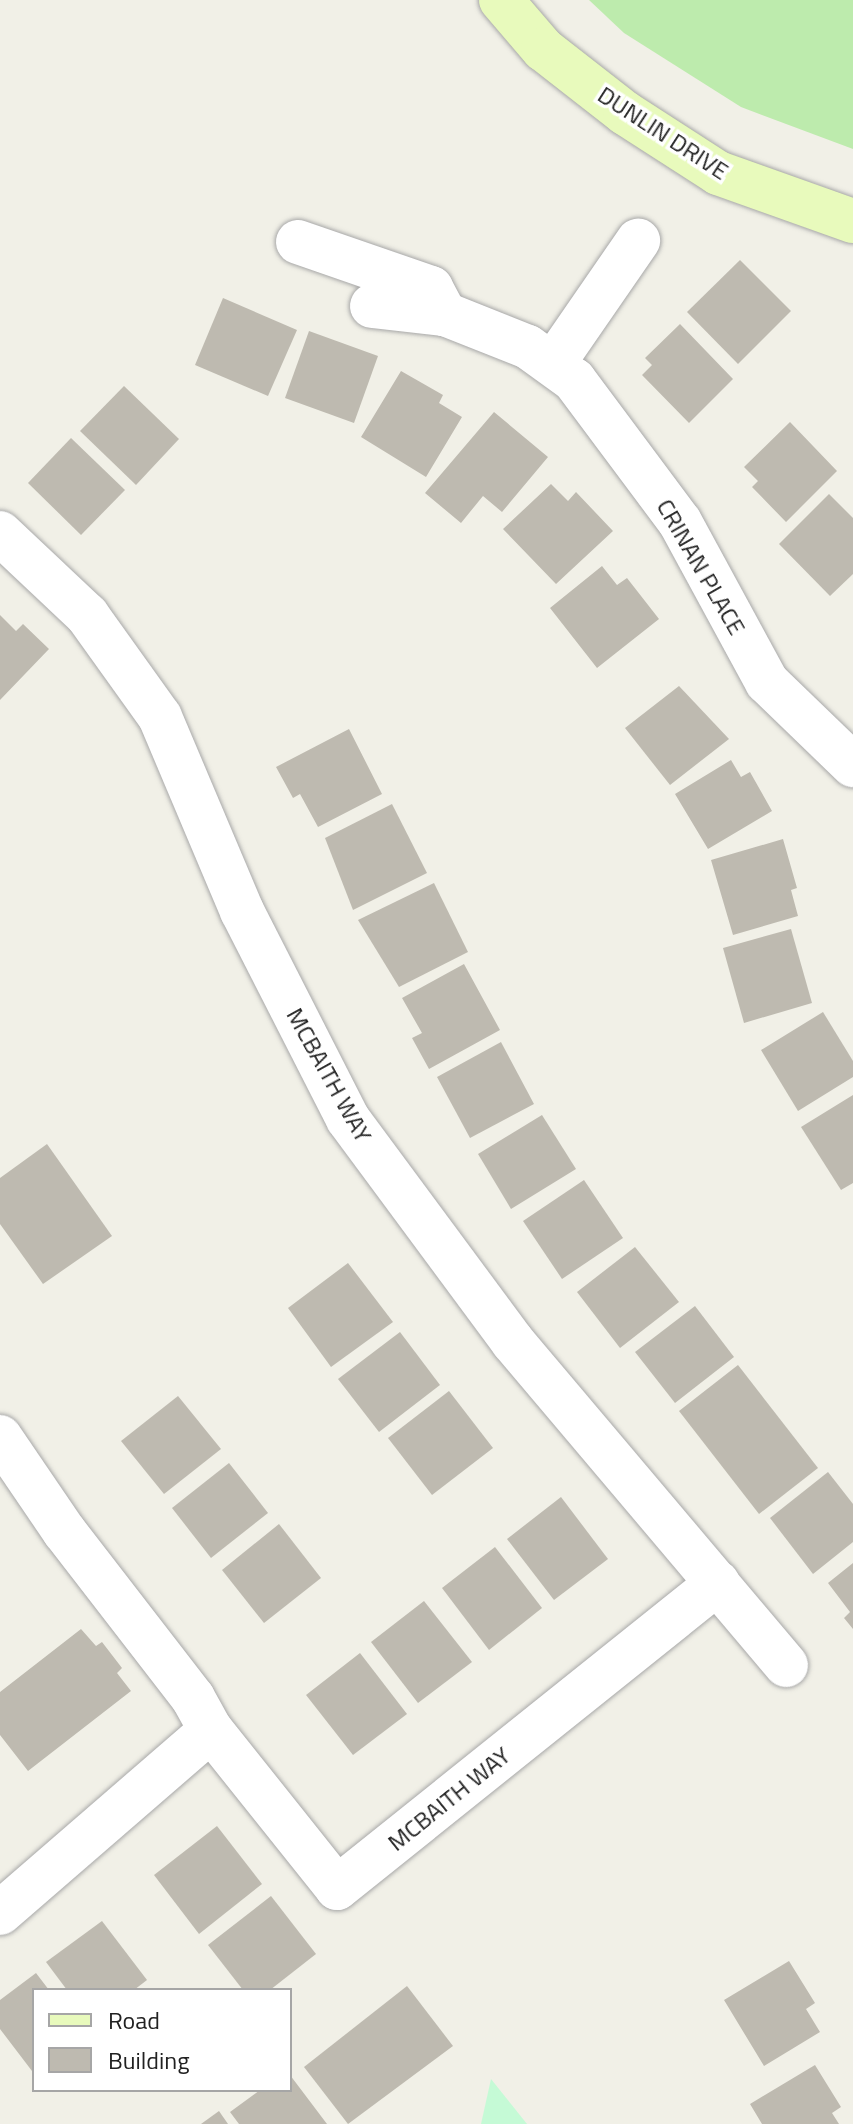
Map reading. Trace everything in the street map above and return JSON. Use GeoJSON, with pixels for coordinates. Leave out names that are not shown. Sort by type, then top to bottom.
{"type":"FeatureCollection","features":[{"type":"Feature","properties":{"kind":"street","name":"DUNLIN DRIVE"},"geometry":{"type":"LineString","coordinates":[[501,0],[543,49],[625,113],[718,173],[853,221]]}},
{"type":"Feature","properties":{"kind":"street"},"geometry":{"type":"LineString","coordinates":[[553,364],[638,241]]}},
{"type":"Feature","properties":{"kind":"street","name":"CRINAN PLACE"},"geometry":{"type":"LineString","coordinates":[[298,242],[431,288],[445,314]]}},
{"type":"Feature","properties":{"kind":"street","name":"CRINAN PLACE"},"geometry":{"type":"LineString","coordinates":[[372,306],[445,314],[528,347],[574,380],[680,522],[767,682],[853,765]]}},
{"type":"Feature","properties":{"kind":"street","name":"MCBAITH WAY"},"geometry":{"type":"LineString","coordinates":[[0,533],[87,615],[160,717],[242,911],[348,1119],[513,1342],[786,1665]]}},
{"type":"Feature","properties":{"kind":"street","name":"MCBAITH WAY"},"geometry":{"type":"LineString","coordinates":[[0,1437],[64,1531],[193,1698],[211,1730],[337,1888],[718,1583]]}},
{"type":"Feature","properties":{"kind":"street"},"geometry":{"type":"LineString","coordinates":[[0,1913],[211,1730]]}},
{"type":"Feature","properties":{"kind":"green space"},"geometry":{"type":"Polygon","coordinates":[[[589,0],[853,0],[853,149],[741,107],[624,33],[589,0]]]}},
{"type":"Feature","properties":{"kind":"green space"},"geometry":{"type":"Polygon","coordinates":[[[491,2079],[527,2124],[481,2124],[491,2079]]]}},
{"type":"Feature","properties":{"kind":"building"},"geometry":{"type":"Polygon","coordinates":[[[740,260],[791,311],[738,364],[687,312],[740,260]]]}},
{"type":"Feature","properties":{"kind":"building"},"geometry":{"type":"Polygon","coordinates":[[[223,298],[297,330],[268,396],[195,365],[223,298]]]}},
{"type":"Feature","properties":{"kind":"building"},"geometry":{"type":"Polygon","coordinates":[[[680,324],[733,379],[689,423],[642,375],[652,365],[645,358],[680,324]]]}},
{"type":"Feature","properties":{"kind":"building"},"geometry":{"type":"Polygon","coordinates":[[[309,331],[378,356],[354,423],[285,398],[309,331]]]}},
{"type":"Feature","properties":{"kind":"building"},"geometry":{"type":"Polygon","coordinates":[[[401,371],[443,395],[439,403],[462,417],[426,477],[361,437],[401,371]]]}},
{"type":"Feature","properties":{"kind":"building"},"geometry":{"type":"Polygon","coordinates":[[[124,386],[179,439],[136,485],[80,431],[124,386]]]}},
{"type":"Feature","properties":{"kind":"building"},"geometry":{"type":"Polygon","coordinates":[[[494,412],[548,457],[502,512],[483,496],[461,523],[425,493],[494,412]]]}},
{"type":"Feature","properties":{"kind":"building"},"geometry":{"type":"Polygon","coordinates":[[[790,422],[837,471],[786,522],[752,487],[758,481],[744,467],[790,422]]]}},
{"type":"Feature","properties":{"kind":"building"},"geometry":{"type":"Polygon","coordinates":[[[71,438],[125,490],[81,535],[28,483],[71,438]]]}},
{"type":"Feature","properties":{"kind":"building"},"geometry":{"type":"Polygon","coordinates":[[[551,484],[568,501],[576,492],[613,531],[556,584],[503,529],[551,484]]]}},
{"type":"Feature","properties":{"kind":"building"},"geometry":{"type":"Polygon","coordinates":[[[829,494],[853,518],[853,574],[830,596],[779,544],[829,494]]]}},
{"type":"Feature","properties":{"kind":"building"},"geometry":{"type":"Polygon","coordinates":[[[602,566],[617,585],[627,578],[659,619],[597,668],[550,608],[602,566]]]}},
{"type":"Feature","properties":{"kind":"building"},"geometry":{"type":"Polygon","coordinates":[[[0,615],[16,631],[23,624],[49,649],[0,700],[0,615]]]}},
{"type":"Feature","properties":{"kind":"building"},"geometry":{"type":"Polygon","coordinates":[[[679,686],[729,739],[670,785],[625,728],[679,686]]]}},
{"type":"Feature","properties":{"kind":"building"},"geometry":{"type":"Polygon","coordinates":[[[349,729],[382,794],[318,827],[300,794],[293,798],[276,767],[349,729]]]}},
{"type":"Feature","properties":{"kind":"building"},"geometry":{"type":"Polygon","coordinates":[[[731,760],[741,777],[750,772],[772,811],[708,849],[675,794],[731,760]]]}},
{"type":"Feature","properties":{"kind":"building"},"geometry":{"type":"Polygon","coordinates":[[[392,804],[427,873],[353,910],[325,838],[392,804]]]}},
{"type":"Feature","properties":{"kind":"building"},"geometry":{"type":"Polygon","coordinates":[[[783,839],[797,888],[791,890],[798,916],[733,935],[711,860],[783,839]]]}},
{"type":"Feature","properties":{"kind":"building"},"geometry":{"type":"Polygon","coordinates":[[[434,883],[468,952],[399,987],[358,920],[434,883]]]}},
{"type":"Feature","properties":{"kind":"building"},"geometry":{"type":"Polygon","coordinates":[[[791,929],[812,1003],[744,1023],[723,948],[791,929]]]}},
{"type":"Feature","properties":{"kind":"building"},"geometry":{"type":"Polygon","coordinates":[[[464,964],[500,1030],[429,1069],[412,1038],[422,1033],[402,998],[464,964]]]}},
{"type":"Feature","properties":{"kind":"building"},"geometry":{"type":"Polygon","coordinates":[[[823,1012],[853,1061],[853,1077],[798,1111],[761,1050],[823,1012]]]}},
{"type":"Feature","properties":{"kind":"building"},"geometry":{"type":"Polygon","coordinates":[[[501,1042],[534,1104],[470,1138],[437,1077],[501,1042]]]}},
{"type":"Feature","properties":{"kind":"building"},"geometry":{"type":"Polygon","coordinates":[[[853,1095],[853,1183],[841,1190],[801,1127],[853,1095]]]}},
{"type":"Feature","properties":{"kind":"building"},"geometry":{"type":"Polygon","coordinates":[[[542,1115],[576,1169],[511,1209],[478,1154],[542,1115]]]}},
{"type":"Feature","properties":{"kind":"building"},"geometry":{"type":"Polygon","coordinates":[[[47,1144],[112,1236],[43,1284],[0,1224],[0,1178],[47,1144]]]}},
{"type":"Feature","properties":{"kind":"building"},"geometry":{"type":"Polygon","coordinates":[[[584,1180],[623,1238],[562,1279],[523,1221],[584,1180]]]}},
{"type":"Feature","properties":{"kind":"building"},"geometry":{"type":"Polygon","coordinates":[[[635,1247],[679,1302],[620,1348],[577,1292],[635,1247]]]}},
{"type":"Feature","properties":{"kind":"building"},"geometry":{"type":"Polygon","coordinates":[[[348,1263],[393,1322],[331,1367],[288,1308],[348,1263]]]}},
{"type":"Feature","properties":{"kind":"building"},"geometry":{"type":"Polygon","coordinates":[[[695,1306],[734,1357],[675,1403],[635,1352],[695,1306]]]}},
{"type":"Feature","properties":{"kind":"building"},"geometry":{"type":"Polygon","coordinates":[[[400,1332],[440,1385],[379,1432],[338,1379],[400,1332]]]}},
{"type":"Feature","properties":{"kind":"building"},"geometry":{"type":"Polygon","coordinates":[[[738,1365],[818,1468],[759,1514],[679,1411],[738,1365]]]}},
{"type":"Feature","properties":{"kind":"building"},"geometry":{"type":"Polygon","coordinates":[[[449,1391],[493,1448],[432,1495],[388,1438],[449,1391]]]}},
{"type":"Feature","properties":{"kind":"building"},"geometry":{"type":"Polygon","coordinates":[[[178,1396],[221,1449],[164,1494],[121,1441],[178,1396]]]}},
{"type":"Feature","properties":{"kind":"building"},"geometry":{"type":"Polygon","coordinates":[[[229,1463],[268,1513],[211,1558],[172,1508],[229,1463]]]}},
{"type":"Feature","properties":{"kind":"building"},"geometry":{"type":"Polygon","coordinates":[[[828,1472],[853,1504],[853,1542],[813,1574],[770,1518],[828,1472]]]}},
{"type":"Feature","properties":{"kind":"building"},"geometry":{"type":"Polygon","coordinates":[[[561,1497],[608,1559],[554,1600],[507,1539],[561,1497]]]}},
{"type":"Feature","properties":{"kind":"building"},"geometry":{"type":"Polygon","coordinates":[[[279,1524],[321,1578],[264,1623],[222,1570],[279,1524]]]}},
{"type":"Feature","properties":{"kind":"building"},"geometry":{"type":"Polygon","coordinates":[[[495,1547],[542,1608],[489,1650],[442,1588],[495,1547]]]}},
{"type":"Feature","properties":{"kind":"building"},"geometry":{"type":"Polygon","coordinates":[[[853,1563],[853,1629],[844,1618],[850,1612],[828,1583],[853,1563]]]}},
{"type":"Feature","properties":{"kind":"building"},"geometry":{"type":"Polygon","coordinates":[[[424,1601],[472,1662],[418,1703],[371,1642],[424,1601]]]}},
{"type":"Feature","properties":{"kind":"building"},"geometry":{"type":"Polygon","coordinates":[[[81,1629],[96,1646],[102,1642],[122,1668],[117,1673],[131,1691],[28,1771],[0,1735],[0,1692],[81,1629]]]}},
{"type":"Feature","properties":{"kind":"building"},"geometry":{"type":"Polygon","coordinates":[[[360,1653],[407,1714],[353,1755],[306,1695],[360,1653]]]}},
{"type":"Feature","properties":{"kind":"building"},"geometry":{"type":"Polygon","coordinates":[[[217,1826],[262,1884],[199,1934],[154,1875],[217,1826]]]}},
{"type":"Feature","properties":{"kind":"building"},"geometry":{"type":"Polygon","coordinates":[[[271,1896],[316,1954],[273,1988],[241,1988],[208,1945],[271,1896]]]}},
{"type":"Feature","properties":{"kind":"building"},"geometry":{"type":"Polygon","coordinates":[[[102,1921],[147,1980],[137,1988],[66,1988],[46,1962],[102,1921]]]}},
{"type":"Feature","properties":{"kind":"building"},"geometry":{"type":"Polygon","coordinates":[[[789,1961],[815,2003],[806,2009],[820,2032],[764,2066],[724,2000],[789,1961]]]}},
{"type":"Feature","properties":{"kind":"building"},"geometry":{"type":"Polygon","coordinates":[[[36,1973],[47,1988],[32,1988],[32,2071],[0,2029],[0,2000],[36,1973]]]}},
{"type":"Feature","properties":{"kind":"building"},"geometry":{"type":"Polygon","coordinates":[[[407,1986],[453,2046],[348,2124],[304,2067],[407,1986]]]}},
{"type":"Feature","properties":{"kind":"building"},"geometry":{"type":"Polygon","coordinates":[[[815,2065],[841,2107],[832,2113],[839,2124],[762,2124],[750,2104],[815,2065]]]}},
{"type":"Feature","properties":{"kind":"building"},"geometry":{"type":"Polygon","coordinates":[[[292,2078],[327,2124],[239,2124],[230,2112],[257,2092],[292,2092],[292,2078]]]}},
{"type":"Feature","properties":{"kind":"building"},"geometry":{"type":"Polygon","coordinates":[[[219,2111],[228,2124],[201,2124],[219,2111]]]}}]}
